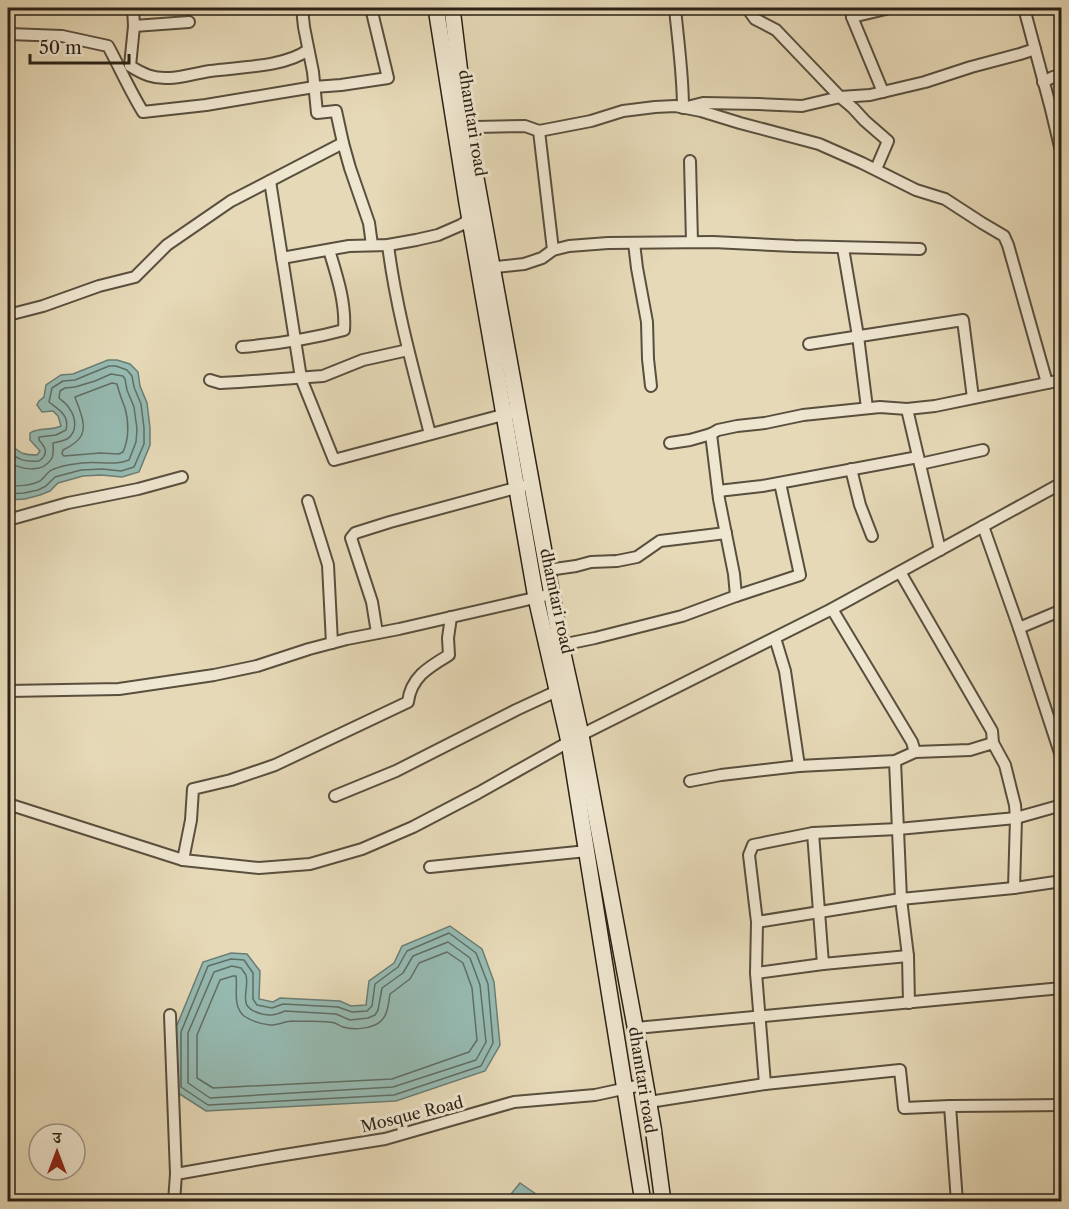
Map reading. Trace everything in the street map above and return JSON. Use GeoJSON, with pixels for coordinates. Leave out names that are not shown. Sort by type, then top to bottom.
{"type":"FeatureCollection","features":[{"type":"Feature","properties":{"kind":"main road","name":"dhamtari road"},"geometry":{"type":"LineString","coordinates":[[436,8],[476,214]]}},
{"type":"Feature","properties":{"kind":"main road"},"geometry":{"type":"LineString","coordinates":[[452,8],[476,214],[524,485],[548,570],[575,739],[636,1028],[663,1202]]}},
{"type":"Feature","properties":{"kind":"main road","name":"dhamtari road"},"geometry":{"type":"LineString","coordinates":[[524,485],[536,598],[557,691],[575,739],[587,851],[644,1202]]}},
{"type":"Feature","properties":{"kind":"street"},"geometry":{"type":"LineString","coordinates":[[134,8],[130,66],[145,75],[169,78],[269,64],[303,54],[308,50]]}},
{"type":"Feature","properties":{"kind":"street"},"geometry":{"type":"LineString","coordinates":[[303,8],[317,113],[336,111],[343,143],[369,223],[372,245]]}},
{"type":"Feature","properties":{"kind":"street"},"geometry":{"type":"LineString","coordinates":[[8,37],[9,34],[62,36],[108,46],[142,112],[206,105],[314,87],[388,78],[371,8]]}},
{"type":"Feature","properties":{"kind":"street"},"geometry":{"type":"LineString","coordinates":[[675,8],[683,78],[683,108]]}},
{"type":"Feature","properties":{"kind":"street"},"geometry":{"type":"LineString","coordinates":[[747,8],[755,19],[777,30],[840,97],[888,141],[876,170]]}},
{"type":"Feature","properties":{"kind":"street"},"geometry":{"type":"LineString","coordinates":[[883,92],[851,12],[890,8]]}},
{"type":"Feature","properties":{"kind":"street"},"geometry":{"type":"LineString","coordinates":[[1024,8],[1062,155]]}},
{"type":"Feature","properties":{"kind":"street"},"geometry":{"type":"LineString","coordinates":[[134,26],[189,22]]}},
{"type":"Feature","properties":{"kind":"street"},"geometry":{"type":"LineString","coordinates":[[683,108],[703,103],[802,106],[840,97],[870,95],[925,82],[1035,49]]}},
{"type":"Feature","properties":{"kind":"street"},"geometry":{"type":"LineString","coordinates":[[1043,82],[1062,75]]}},
{"type":"Feature","properties":{"kind":"street"},"geometry":{"type":"LineString","coordinates":[[466,123],[477,127],[525,126],[539,131],[591,121],[623,111],[675,106],[819,144],[915,190],[945,199],[1004,236],[1047,383]]}},
{"type":"Feature","properties":{"kind":"street"},"geometry":{"type":"LineString","coordinates":[[539,131],[553,250]]}},
{"type":"Feature","properties":{"kind":"street"},"geometry":{"type":"LineString","coordinates":[[8,315],[135,277],[167,245],[231,201],[343,143]]}},
{"type":"Feature","properties":{"kind":"street"},"geometry":{"type":"LineString","coordinates":[[690,161],[692,242]]}},
{"type":"Feature","properties":{"kind":"street"},"geometry":{"type":"LineString","coordinates":[[270,182],[301,378],[333,460],[512,413]]}},
{"type":"Feature","properties":{"kind":"street"},"geometry":{"type":"LineString","coordinates":[[282,258],[349,246],[388,245],[438,235],[461,225],[476,214]]}},
{"type":"Feature","properties":{"kind":"street"},"geometry":{"type":"LineString","coordinates":[[486,268],[524,264],[542,258],[553,250],[569,246],[608,243],[692,242],[920,249]]}},
{"type":"Feature","properties":{"kind":"street"},"geometry":{"type":"LineString","coordinates":[[634,243],[647,322],[651,386]]}},
{"type":"Feature","properties":{"kind":"street"},"geometry":{"type":"LineString","coordinates":[[388,245],[392,276],[408,350],[430,434]]}},
{"type":"Feature","properties":{"kind":"street"},"geometry":{"type":"LineString","coordinates":[[843,248],[867,408]]}},
{"type":"Feature","properties":{"kind":"street"},"geometry":{"type":"LineString","coordinates":[[242,347],[323,336],[344,330],[345,315],[329,250]]}},
{"type":"Feature","properties":{"kind":"street"},"geometry":{"type":"LineString","coordinates":[[809,344],[963,320],[974,398]]}},
{"type":"Feature","properties":{"kind":"street"},"geometry":{"type":"LineString","coordinates":[[210,380],[220,382],[323,376],[363,360],[408,350]]}},
{"type":"Feature","properties":{"kind":"street"},"geometry":{"type":"LineString","coordinates":[[670,443],[690,440],[737,426],[803,415],[880,407],[907,409],[935,406],[1062,380]]}},
{"type":"Feature","properties":{"kind":"street"},"geometry":{"type":"LineString","coordinates":[[907,409],[940,550]]}},
{"type":"Feature","properties":{"kind":"street"},"geometry":{"type":"LineString","coordinates":[[711,434],[736,596]]}},
{"type":"Feature","properties":{"kind":"street"},"geometry":{"type":"LineString","coordinates":[[718,491],[983,450]]}},
{"type":"Feature","properties":{"kind":"street"},"geometry":{"type":"LineString","coordinates":[[851,470],[872,536]]}},
{"type":"Feature","properties":{"kind":"street"},"geometry":{"type":"LineString","coordinates":[[8,520],[68,503],[138,489],[182,477]]}},
{"type":"Feature","properties":{"kind":"street"},"geometry":{"type":"LineString","coordinates":[[561,645],[682,616],[800,575],[780,483]]}},
{"type":"Feature","properties":{"kind":"street"},"geometry":{"type":"LineString","coordinates":[[8,804],[183,860],[259,868],[310,864],[362,849],[422,822],[575,739],[831,609],[1062,483]]}},
{"type":"Feature","properties":{"kind":"street"},"geometry":{"type":"LineString","coordinates":[[377,633],[372,602],[351,538],[356,533],[390,522],[524,485]]}},
{"type":"Feature","properties":{"kind":"street"},"geometry":{"type":"LineString","coordinates":[[308,501],[328,565],[333,643]]}},
{"type":"Feature","properties":{"kind":"street"},"geometry":{"type":"LineString","coordinates":[[983,526],[1062,759]]}},
{"type":"Feature","properties":{"kind":"street"},"geometry":{"type":"LineString","coordinates":[[548,570],[637,557],[660,541],[726,533]]}},
{"type":"Feature","properties":{"kind":"street"},"geometry":{"type":"LineString","coordinates":[[900,572],[992,731],[993,743],[1005,765],[1016,818],[1014,888]]}},
{"type":"Feature","properties":{"kind":"street"},"geometry":{"type":"LineString","coordinates":[[8,691],[119,689],[214,675],[257,666],[333,643],[552,593]]}},
{"type":"Feature","properties":{"kind":"street"},"geometry":{"type":"LineString","coordinates":[[831,609],[912,742],[915,752]]}},
{"type":"Feature","properties":{"kind":"street"},"geometry":{"type":"LineString","coordinates":[[1019,628],[1062,610]]}},
{"type":"Feature","properties":{"kind":"street"},"geometry":{"type":"LineString","coordinates":[[183,860],[191,820],[193,789],[231,780],[275,765],[408,702],[410,690],[425,669],[449,655],[448,638],[451,617]]}},
{"type":"Feature","properties":{"kind":"street"},"geometry":{"type":"LineString","coordinates":[[775,638],[785,670],[799,766]]}},
{"type":"Feature","properties":{"kind":"street"},"geometry":{"type":"LineString","coordinates":[[335,796],[396,771],[557,691]]}},
{"type":"Feature","properties":{"kind":"street"},"geometry":{"type":"LineString","coordinates":[[690,781],[799,766],[895,761],[915,752],[970,750],[993,743]]}},
{"type":"Feature","properties":{"kind":"street"},"geometry":{"type":"LineString","coordinates":[[895,761],[901,899],[908,956],[909,1003]]}},
{"type":"Feature","properties":{"kind":"street"},"geometry":{"type":"LineString","coordinates":[[765,1084],[756,973],[757,922],[748,855],[753,845],[813,833],[898,829],[1016,818],[1062,805]]}},
{"type":"Feature","properties":{"kind":"street"},"geometry":{"type":"LineString","coordinates":[[813,833],[823,964]]}},
{"type":"Feature","properties":{"kind":"street"},"geometry":{"type":"LineString","coordinates":[[430,867],[587,851]]}},
{"type":"Feature","properties":{"kind":"street"},"geometry":{"type":"LineString","coordinates":[[757,922],[901,899],[1062,881]]}},
{"type":"Feature","properties":{"kind":"street"},"geometry":{"type":"LineString","coordinates":[[756,973],[908,956]]}},
{"type":"Feature","properties":{"kind":"street"},"geometry":{"type":"LineString","coordinates":[[636,1028],[1062,988]]}},
{"type":"Feature","properties":{"kind":"street"},"geometry":{"type":"LineString","coordinates":[[170,1016],[176,1174],[174,1202]]}},
{"type":"Feature","properties":{"kind":"street"},"geometry":{"type":"LineString","coordinates":[[649,1102],[765,1084],[900,1070],[904,1108],[1062,1105]]}},
{"type":"Feature","properties":{"kind":"street","name":"Mosque Road"},"geometry":{"type":"LineString","coordinates":[[176,1174],[385,1139],[514,1102],[595,1095],[646,1084]]}},
{"type":"Feature","properties":{"kind":"street"},"geometry":{"type":"LineString","coordinates":[[950,1106],[957,1202]]}},
{"type":"Feature","properties":{"kind":"water"},"geometry":{"type":"Polygon","coordinates":[[[108,360],[130,364],[138,372],[140,386],[147,403],[150,445],[139,472],[122,477],[83,476],[58,483],[50,491],[40,495],[8,500],[8,443],[23,454],[37,455],[40,451],[30,440],[30,433],[61,426],[58,416],[53,411],[42,412],[37,405],[44,397],[46,385],[61,375],[73,374],[108,360]]]}},
{"type":"Feature","properties":{"kind":"water"},"geometry":{"type":"Polygon","coordinates":[[[450,926],[482,949],[494,982],[500,1045],[485,1071],[396,1101],[206,1111],[175,1091],[175,1030],[203,962],[231,953],[247,954],[260,971],[259,999],[273,1002],[280,998],[340,1001],[351,1006],[366,1005],[369,981],[394,963],[402,946],[450,926]]]}},
{"type":"Feature","properties":{"kind":"water"},"geometry":{"type":"Polygon","coordinates":[[[520,1183],[546,1201],[488,1201],[507,1199],[520,1183]]]}}]}
